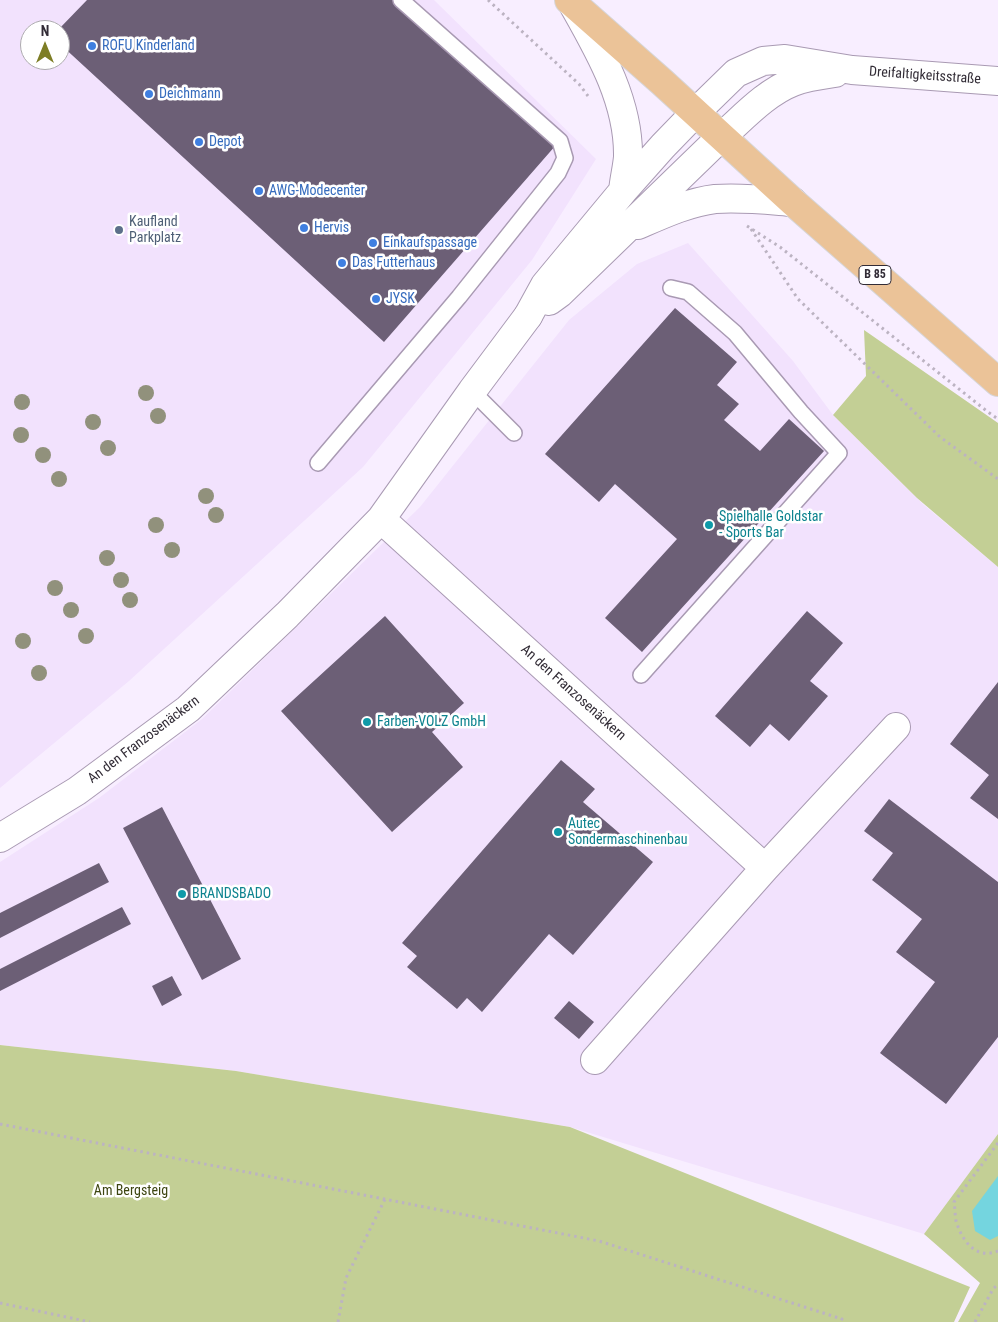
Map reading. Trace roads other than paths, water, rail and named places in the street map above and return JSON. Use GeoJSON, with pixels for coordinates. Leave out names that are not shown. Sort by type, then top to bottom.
{"type":"FeatureCollection","features":[{"type":"Feature","properties":{"kind":"main road","name":"B 85"},"geometry":{"type":"LineString","coordinates":[[570,1],[793,202],[998,382]]}},
{"type":"Feature","properties":{"kind":"street"},"geometry":{"type":"LineString","coordinates":[[570,1],[593,40],[618,95],[626,126],[628,157],[622,191]]}},
{"type":"Feature","properties":{"kind":"street","name":"Dreifaltigkeitsstraße"},"geometry":{"type":"LineString","coordinates":[[528,316],[546,285],[622,191],[663,146],[736,73],[763,61],[785,59],[852,70],[998,81]]}},
{"type":"Feature","properties":{"kind":"street","name":"Dreifaltigkeitsstraße"},"geometry":{"type":"LineString","coordinates":[[528,316],[560,293],[721,137],[770,95],[792,82],[852,70]]}},
{"type":"Feature","properties":{"kind":"street"},"geometry":{"type":"LineString","coordinates":[[625,231],[677,209],[714,199],[793,202]]}},
{"type":"Feature","properties":{"kind":"street","name":"An den Franzosenäckern"},"geometry":{"type":"LineString","coordinates":[[0,838],[77,791],[188,709],[287,615],[381,519],[528,316]]}},
{"type":"Feature","properties":{"kind":"street","name":"An den Franzosenäckern"},"geometry":{"type":"LineString","coordinates":[[381,519],[765,868]]}},
{"type":"Feature","properties":{"kind":"street"},"geometry":{"type":"LineString","coordinates":[[595,1060],[765,868],[896,727]]}},
{"type":"Feature","properties":{"kind":"lane"},"geometry":{"type":"LineString","coordinates":[[318,463],[459,297],[558,172],[565,158],[560,141],[401,0]]}},
{"type":"Feature","properties":{"kind":"lane"},"geometry":{"type":"LineString","coordinates":[[641,675],[839,453],[801,412],[735,333],[688,292],[671,288]]}},
{"type":"Feature","properties":{"kind":"lane"},"geometry":{"type":"LineString","coordinates":[[472,391],[514,432]]}},
{"type":"Feature","properties":{"kind":"water"},"geometry":{"type":"Polygon","coordinates":[[[998,1176],[998,1236],[990,1240],[975,1231],[972,1211],[998,1176]]]}},
{"type":"Feature","properties":{"kind":"place","name":"ROFU Kinderland"},"geometry":{"type":"Point","coordinates":[92,46]}},
{"type":"Feature","properties":{"kind":"place","name":"Deichmann"},"geometry":{"type":"Point","coordinates":[149,94]}},
{"type":"Feature","properties":{"kind":"place","name":"Depot"},"geometry":{"type":"Point","coordinates":[199,142]}},
{"type":"Feature","properties":{"kind":"place","name":"AWG-Modecenter"},"geometry":{"type":"Point","coordinates":[259,191]}},
{"type":"Feature","properties":{"kind":"place","name":"Hervis"},"geometry":{"type":"Point","coordinates":[304,228]}},
{"type":"Feature","properties":{"kind":"place","name":"Kaufland Parkplatz"},"geometry":{"type":"Point","coordinates":[119,230]}},
{"type":"Feature","properties":{"kind":"place","name":"Einkaufspassage"},"geometry":{"type":"Point","coordinates":[373,243]}},
{"type":"Feature","properties":{"kind":"place","name":"Das Futterhaus"},"geometry":{"type":"Point","coordinates":[342,263]}},
{"type":"Feature","properties":{"kind":"place","name":"JYSK"},"geometry":{"type":"Point","coordinates":[376,299]}},
{"type":"Feature","properties":{"kind":"place","name":"Spielhalle Goldstar - Sports Bar"},"geometry":{"type":"Point","coordinates":[709,525]}},
{"type":"Feature","properties":{"kind":"place","name":"Farben-VOLZ GmbH"},"geometry":{"type":"Point","coordinates":[367,722]}},
{"type":"Feature","properties":{"kind":"place","name":"Autec Sondermaschinenbau"},"geometry":{"type":"Point","coordinates":[558,832]}},
{"type":"Feature","properties":{"kind":"place","name":"BRANDSBADO"},"geometry":{"type":"Point","coordinates":[182,894]}},
{"type":"Feature","properties":{"kind":"park label","name":"Am Bergsteig"},"geometry":{"type":"Point","coordinates":[131,1191]}}]}
